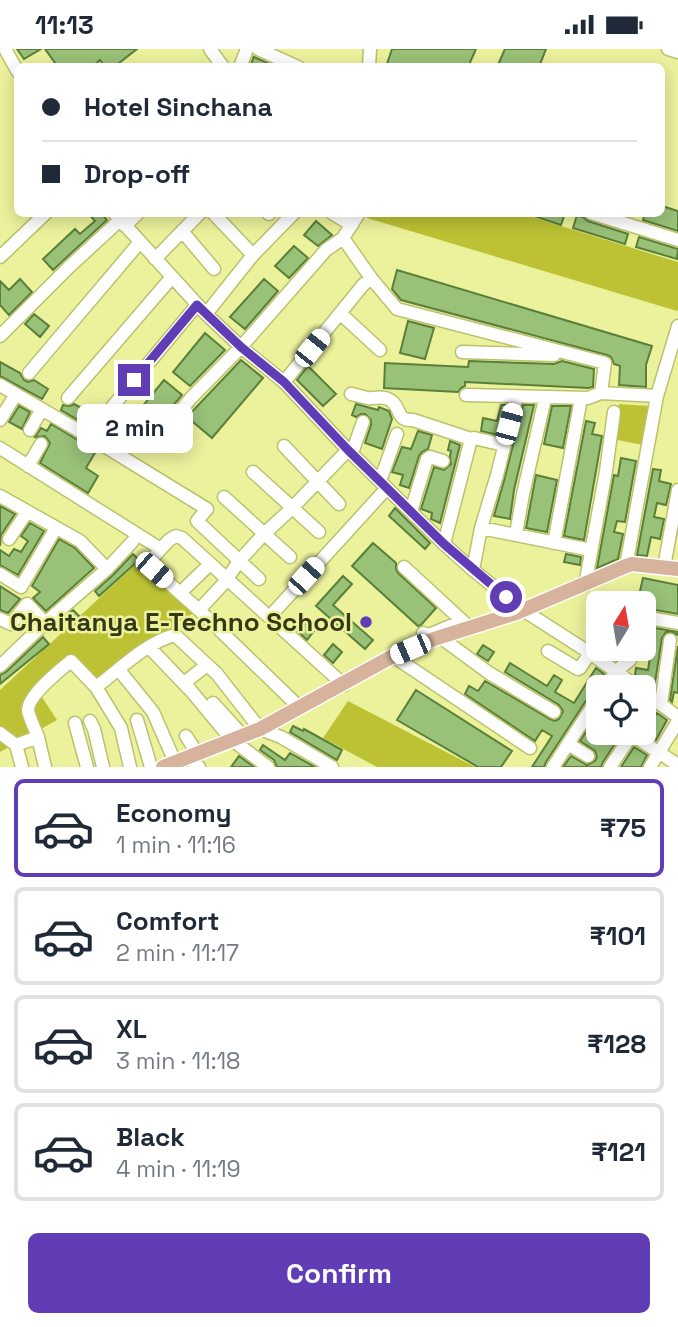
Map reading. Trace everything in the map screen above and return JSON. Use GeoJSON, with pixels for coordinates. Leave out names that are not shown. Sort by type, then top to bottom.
{"type":"FeatureCollection","features":[{"type":"Feature","properties":{"kind":"main road"},"geometry":{"type":"LineString","coordinates":[[184,761],[260,729],[393,656],[466,624],[516,613],[626,566],[671,568]]}},
{"type":"Feature","properties":{"kind":"street"},"geometry":{"type":"LineString","coordinates":[[5,49],[14,65]]}},
{"type":"Feature","properties":{"kind":"street"},"geometry":{"type":"LineString","coordinates":[[258,49],[289,63]]}},
{"type":"Feature","properties":{"kind":"street"},"geometry":{"type":"LineString","coordinates":[[668,49],[678,52]]}},
{"type":"Feature","properties":{"kind":"street"},"geometry":{"type":"LineString","coordinates":[[0,257],[42,217]]}},
{"type":"Feature","properties":{"kind":"street"},"geometry":{"type":"LineString","coordinates":[[155,259],[196,217]]}},
{"type":"Feature","properties":{"kind":"street"},"geometry":{"type":"LineString","coordinates":[[217,217],[253,255]]}},
{"type":"Feature","properties":{"kind":"street"},"geometry":{"type":"LineString","coordinates":[[88,436],[201,310],[290,217]]}},
{"type":"Feature","properties":{"kind":"street"},"geometry":{"type":"LineString","coordinates":[[339,217],[352,225]]}},
{"type":"Feature","properties":{"kind":"street"},"geometry":{"type":"LineString","coordinates":[[160,436],[191,398],[241,347],[326,250],[343,238],[357,217]]}},
{"type":"Feature","properties":{"kind":"street"},"geometry":{"type":"LineString","coordinates":[[604,217],[678,240]]}},
{"type":"Feature","properties":{"kind":"street"},"geometry":{"type":"LineString","coordinates":[[0,335],[120,220],[201,310],[284,382],[444,544],[523,610],[586,650]]}},
{"type":"Feature","properties":{"kind":"street"},"geometry":{"type":"LineString","coordinates":[[182,231],[214,269]]}},
{"type":"Feature","properties":{"kind":"street"},"geometry":{"type":"LineString","coordinates":[[343,238],[397,309],[606,363],[601,393]]}},
{"type":"Feature","properties":{"kind":"street"},"geometry":{"type":"LineString","coordinates":[[29,373],[140,241]]}},
{"type":"Feature","properties":{"kind":"street"},"geometry":{"type":"LineString","coordinates":[[68,398],[172,277]]}},
{"type":"Feature","properties":{"kind":"street"},"geometry":{"type":"LineString","coordinates":[[284,382],[371,278]]}},
{"type":"Feature","properties":{"kind":"street"},"geometry":{"type":"LineString","coordinates":[[340,313],[380,350]]}},
{"type":"Feature","properties":{"kind":"street"},"geometry":{"type":"LineString","coordinates":[[626,566],[657,395],[678,326]]}},
{"type":"Feature","properties":{"kind":"street"},"geometry":{"type":"LineString","coordinates":[[462,352],[579,356]]}},
{"type":"Feature","properties":{"kind":"street"},"geometry":{"type":"LineString","coordinates":[[0,385],[207,509],[197,521],[260,579]]}},
{"type":"Feature","properties":{"kind":"street"},"geometry":{"type":"LineString","coordinates":[[466,395],[589,398],[601,393],[657,395]]}},
{"type":"Feature","properties":{"kind":"street"},"geometry":{"type":"LineString","coordinates":[[0,420],[16,394]]}},
{"type":"Feature","properties":{"kind":"street"},"geometry":{"type":"LineString","coordinates":[[351,394],[370,399],[382,396],[392,401],[405,421],[412,420],[471,439],[474,437],[504,445]]}},
{"type":"Feature","properties":{"kind":"street"},"geometry":{"type":"LineString","coordinates":[[473,570],[481,528],[515,403]]}},
{"type":"Feature","properties":{"kind":"street"},"geometry":{"type":"LineString","coordinates":[[516,534],[544,403]]}},
{"type":"Feature","properties":{"kind":"street"},"geometry":{"type":"LineString","coordinates":[[554,543],[580,404]]}},
{"type":"Feature","properties":{"kind":"street"},"geometry":{"type":"LineString","coordinates":[[30,431],[42,409]]}},
{"type":"Feature","properties":{"kind":"street"},"geometry":{"type":"LineString","coordinates":[[585,585],[614,412]]}},
{"type":"Feature","properties":{"kind":"street"},"geometry":{"type":"LineString","coordinates":[[199,610],[264,534],[350,451],[363,422]]}},
{"type":"Feature","properties":{"kind":"street"},"geometry":{"type":"LineString","coordinates":[[274,612],[384,484],[397,434]]}},
{"type":"Feature","properties":{"kind":"street"},"geometry":{"type":"LineString","coordinates":[[444,544],[471,439]]}},
{"type":"Feature","properties":{"kind":"street"},"geometry":{"type":"LineString","coordinates":[[28,466],[41,444]]}},
{"type":"Feature","properties":{"kind":"street"},"geometry":{"type":"LineString","coordinates":[[284,446],[340,504]]}},
{"type":"Feature","properties":{"kind":"street"},"geometry":{"type":"LineString","coordinates":[[0,448],[156,546]]}},
{"type":"Feature","properties":{"kind":"street"},"geometry":{"type":"LineString","coordinates":[[411,511],[427,459],[430,457],[443,461]]}},
{"type":"Feature","properties":{"kind":"street"},"geometry":{"type":"LineString","coordinates":[[253,472],[319,532]]}},
{"type":"Feature","properties":{"kind":"street"},"geometry":{"type":"LineString","coordinates":[[671,568],[678,490]]}},
{"type":"Feature","properties":{"kind":"street"},"geometry":{"type":"LineString","coordinates":[[0,496],[80,541],[107,569]]}},
{"type":"Feature","properties":{"kind":"street"},"geometry":{"type":"LineString","coordinates":[[224,497],[290,557]]}},
{"type":"Feature","properties":{"kind":"street"},"geometry":{"type":"LineString","coordinates":[[9,539],[27,512]]}},
{"type":"Feature","properties":{"kind":"street"},"geometry":{"type":"LineString","coordinates":[[0,574],[21,587],[57,528]]}},
{"type":"Feature","properties":{"kind":"street"},"geometry":{"type":"LineString","coordinates":[[481,528],[591,550]]}},
{"type":"Feature","properties":{"kind":"street"},"geometry":{"type":"LineString","coordinates":[[300,708],[149,565],[151,559],[170,540],[176,536],[182,538],[344,684]]}},
{"type":"Feature","properties":{"kind":"street"},"geometry":{"type":"LineString","coordinates":[[0,666],[107,569],[133,541]]}},
{"type":"Feature","properties":{"kind":"street"},"geometry":{"type":"LineString","coordinates":[[180,593],[210,564]]}},
{"type":"Feature","properties":{"kind":"street"},"geometry":{"type":"LineString","coordinates":[[404,567],[466,624]]}},
{"type":"Feature","properties":{"kind":"street"},"geometry":{"type":"LineString","coordinates":[[0,619],[11,624],[27,604],[45,623]]}},
{"type":"Feature","properties":{"kind":"street"},"geometry":{"type":"LineString","coordinates":[[656,619],[678,623]]}},
{"type":"Feature","properties":{"kind":"street"},"geometry":{"type":"LineString","coordinates":[[423,633],[429,635],[466,624]]}},
{"type":"Feature","properties":{"kind":"street"},"geometry":{"type":"LineString","coordinates":[[96,687],[149,647],[163,638],[175,635],[217,674],[260,729],[281,737],[332,767]]}},
{"type":"Feature","properties":{"kind":"street"},"geometry":{"type":"LineString","coordinates":[[440,637],[489,673],[554,712]]}},
{"type":"Feature","properties":{"kind":"street"},"geometry":{"type":"LineString","coordinates":[[650,767],[678,719],[658,702],[670,640]]}},
{"type":"Feature","properties":{"kind":"street"},"geometry":{"type":"LineString","coordinates":[[149,647],[217,720],[268,767]]}},
{"type":"Feature","properties":{"kind":"street"},"geometry":{"type":"LineString","coordinates":[[548,651],[578,669],[586,659]]}},
{"type":"Feature","properties":{"kind":"street"},"geometry":{"type":"LineString","coordinates":[[393,656],[530,748]]}},
{"type":"Feature","properties":{"kind":"street"},"geometry":{"type":"LineString","coordinates":[[44,767],[38,737],[28,710],[29,705],[47,681],[71,661],[96,687],[121,728],[130,767]]}},
{"type":"Feature","properties":{"kind":"street"},"geometry":{"type":"LineString","coordinates":[[602,661],[621,675]]}},
{"type":"Feature","properties":{"kind":"street"},"geometry":{"type":"LineString","coordinates":[[613,675],[629,661]]}},
{"type":"Feature","properties":{"kind":"street"},"geometry":{"type":"LineString","coordinates":[[184,683],[207,665]]}},
{"type":"Feature","properties":{"kind":"street"},"geometry":{"type":"LineString","coordinates":[[119,670],[153,712],[184,761]]}},
{"type":"Feature","properties":{"kind":"street"},"geometry":{"type":"LineString","coordinates":[[202,691],[237,738]]}},
{"type":"Feature","properties":{"kind":"street"},"geometry":{"type":"LineString","coordinates":[[90,720],[103,767]]}},
{"type":"Feature","properties":{"kind":"street"},"geometry":{"type":"LineString","coordinates":[[137,720],[151,767]]}},
{"type":"Feature","properties":{"kind":"street"},"geometry":{"type":"LineString","coordinates":[[75,723],[86,767]]}},
{"type":"Feature","properties":{"kind":"street"},"geometry":{"type":"LineString","coordinates":[[552,767],[586,724]]}},
{"type":"Feature","properties":{"kind":"street"},"geometry":{"type":"LineString","coordinates":[[0,733],[16,745],[22,767]]}},
{"type":"Feature","properties":{"kind":"street"},"geometry":{"type":"LineString","coordinates":[[184,761],[186,736]]}},
{"type":"Feature","properties":{"kind":"street"},"geometry":{"type":"LineString","coordinates":[[16,745],[38,737]]}},
{"type":"Feature","properties":{"kind":"street"},"geometry":{"type":"LineString","coordinates":[[568,744],[588,756]]}},
{"type":"Feature","properties":{"kind":"street"},"geometry":{"type":"LineString","coordinates":[[610,767],[625,745]]}},
{"type":"Feature","properties":{"kind":"street"},"geometry":{"type":"LineString","coordinates":[[648,745],[678,765]]}},
{"type":"Feature","properties":{"kind":"shaded area"},"geometry":{"type":"Polygon","coordinates":[[[532,217],[678,262],[678,309],[677,311],[367,218],[532,217]]]}},
{"type":"Feature","properties":{"kind":"shaded area"},"geometry":{"type":"Polygon","coordinates":[[[619,404],[650,406],[643,445],[612,439],[619,404]]]}},
{"type":"Feature","properties":{"kind":"shaded area"},"geometry":{"type":"Polygon","coordinates":[[[137,563],[195,612],[97,679],[68,656],[34,685],[57,720],[0,752],[0,690],[137,563]]]}},
{"type":"Feature","properties":{"kind":"shaded area"},"geometry":{"type":"Polygon","coordinates":[[[348,701],[475,767],[377,767],[323,738],[348,701]]]}},
{"type":"Feature","properties":{"kind":"building"},"geometry":{"type":"Polygon","coordinates":[[[17,49],[41,49],[24,59],[17,49]]]}},
{"type":"Feature","properties":{"kind":"building"},"geometry":{"type":"Polygon","coordinates":[[[45,49],[137,49],[119,63],[102,63],[100,60],[97,63],[55,63],[45,49]]]}},
{"type":"Feature","properties":{"kind":"building"},"geometry":{"type":"Polygon","coordinates":[[[392,49],[476,49],[470,63],[387,63],[392,49]]]}},
{"type":"Feature","properties":{"kind":"building"},"geometry":{"type":"Polygon","coordinates":[[[505,49],[546,49],[541,63],[499,63],[505,49]]]}},
{"type":"Feature","properties":{"kind":"building"},"geometry":{"type":"Polygon","coordinates":[[[254,56],[267,63],[251,63],[254,56]]]}},
{"type":"Feature","properties":{"kind":"building"},"geometry":{"type":"Polygon","coordinates":[[[665,207],[678,211],[678,231],[643,220],[644,217],[665,217],[665,207]]]}},
{"type":"Feature","properties":{"kind":"building"},"geometry":{"type":"Polygon","coordinates":[[[92,217],[104,217],[107,220],[53,270],[43,259],[75,229],[80,234],[95,221],[92,217]]]}},
{"type":"Feature","properties":{"kind":"building"},"geometry":{"type":"Polygon","coordinates":[[[537,217],[564,217],[561,225],[537,217]]]}},
{"type":"Feature","properties":{"kind":"building"},"geometry":{"type":"Polygon","coordinates":[[[576,217],[583,217],[628,234],[625,244],[573,228],[576,217]]]}},
{"type":"Feature","properties":{"kind":"building"},"geometry":{"type":"Polygon","coordinates":[[[316,221],[332,235],[318,246],[304,235],[316,221]]]}},
{"type":"Feature","properties":{"kind":"building"},"geometry":{"type":"Polygon","coordinates":[[[639,237],[678,249],[677,259],[636,247],[639,237]]]}},
{"type":"Feature","properties":{"kind":"building"},"geometry":{"type":"Polygon","coordinates":[[[294,246],[308,258],[289,278],[275,266],[294,246]]]}},
{"type":"Feature","properties":{"kind":"building"},"geometry":{"type":"Polygon","coordinates":[[[397,270],[652,346],[646,365],[646,387],[619,385],[620,366],[614,364],[607,355],[401,300],[392,289],[397,270]]]}},
{"type":"Feature","properties":{"kind":"building"},"geometry":{"type":"Polygon","coordinates":[[[20,279],[32,292],[9,315],[0,305],[0,281],[9,290],[20,279]]]}},
{"type":"Feature","properties":{"kind":"building"},"geometry":{"type":"Polygon","coordinates":[[[264,279],[278,291],[245,329],[230,317],[264,279]]]}},
{"type":"Feature","properties":{"kind":"building"},"geometry":{"type":"Polygon","coordinates":[[[34,314],[49,326],[40,337],[25,324],[34,314]]]}},
{"type":"Feature","properties":{"kind":"building"},"geometry":{"type":"Polygon","coordinates":[[[408,321],[434,328],[425,359],[400,353],[408,321]]]}},
{"type":"Feature","properties":{"kind":"building"},"geometry":{"type":"Polygon","coordinates":[[[205,333],[225,350],[190,386],[173,372],[205,333]]]}},
{"type":"Feature","properties":{"kind":"building"},"geometry":{"type":"Polygon","coordinates":[[[241,360],[263,378],[212,438],[187,417],[241,360]]]}},
{"type":"Feature","properties":{"kind":"building"},"geometry":{"type":"Polygon","coordinates":[[[469,361],[554,364],[562,361],[594,369],[593,387],[465,382],[465,386],[458,392],[384,388],[385,363],[468,367],[469,361]]]}},
{"type":"Feature","properties":{"kind":"building"},"geometry":{"type":"Polygon","coordinates":[[[0,362],[20,373],[24,380],[34,380],[48,389],[42,399],[0,376],[0,362]]]}},
{"type":"Feature","properties":{"kind":"building"},"geometry":{"type":"Polygon","coordinates":[[[308,366],[336,394],[323,406],[297,380],[308,366]]]}},
{"type":"Feature","properties":{"kind":"building"},"geometry":{"type":"Polygon","coordinates":[[[164,380],[182,395],[151,435],[132,419],[164,380]]]}},
{"type":"Feature","properties":{"kind":"building"},"geometry":{"type":"Polygon","coordinates":[[[74,404],[94,415],[86,425],[61,410],[63,405],[74,404]]]}},
{"type":"Feature","properties":{"kind":"building"},"geometry":{"type":"Polygon","coordinates":[[[356,404],[389,411],[392,419],[382,449],[365,443],[371,420],[365,414],[356,417],[352,415],[356,404]]]}},
{"type":"Feature","properties":{"kind":"building"},"geometry":{"type":"Polygon","coordinates":[[[501,405],[506,405],[498,435],[481,431],[483,418],[497,421],[501,405]]]}},
{"type":"Feature","properties":{"kind":"building"},"geometry":{"type":"Polygon","coordinates":[[[523,405],[534,405],[510,519],[494,516],[523,405]]]}},
{"type":"Feature","properties":{"kind":"building"},"geometry":{"type":"Polygon","coordinates":[[[19,406],[30,412],[22,429],[9,422],[19,406]]]}},
{"type":"Feature","properties":{"kind":"building"},"geometry":{"type":"Polygon","coordinates":[[[552,406],[571,406],[563,448],[544,444],[552,406]]]}},
{"type":"Feature","properties":{"kind":"building"},"geometry":{"type":"Polygon","coordinates":[[[586,421],[595,423],[592,434],[602,436],[584,540],[564,536],[586,421]]]}},
{"type":"Feature","properties":{"kind":"building"},"geometry":{"type":"Polygon","coordinates":[[[51,424],[96,451],[86,468],[98,476],[88,493],[40,463],[50,443],[45,436],[35,437],[41,428],[47,431],[51,424]]]}},
{"type":"Feature","properties":{"kind":"building"},"geometry":{"type":"Polygon","coordinates":[[[418,431],[432,435],[428,449],[419,456],[409,488],[400,485],[403,475],[392,472],[402,447],[411,449],[418,431]]]}},
{"type":"Feature","properties":{"kind":"building"},"geometry":{"type":"Polygon","coordinates":[[[450,441],[460,445],[440,523],[431,519],[432,513],[421,509],[434,467],[444,470],[451,464],[451,451],[448,450],[450,441]]]}},
{"type":"Feature","properties":{"kind":"building"},"geometry":{"type":"Polygon","coordinates":[[[621,458],[636,461],[625,522],[617,521],[614,532],[623,534],[618,559],[597,568],[614,475],[618,476],[621,458]]]}},
{"type":"Feature","properties":{"kind":"building"},"geometry":{"type":"Polygon","coordinates":[[[653,469],[661,470],[659,481],[671,484],[666,505],[657,503],[654,517],[664,519],[660,539],[651,537],[647,556],[637,555],[653,469]]]}},
{"type":"Feature","properties":{"kind":"building"},"geometry":{"type":"Polygon","coordinates":[[[536,475],[557,480],[547,532],[526,528],[536,475]]]}},
{"type":"Feature","properties":{"kind":"building"},"geometry":{"type":"Polygon","coordinates":[[[0,506],[15,514],[1,535],[0,546],[0,506]]]}},
{"type":"Feature","properties":{"kind":"building"},"geometry":{"type":"Polygon","coordinates":[[[395,508],[430,543],[425,549],[389,516],[395,508]]]}},
{"type":"Feature","properties":{"kind":"building"},"geometry":{"type":"Polygon","coordinates":[[[30,523],[44,531],[18,575],[0,565],[0,550],[9,556],[14,549],[21,552],[28,541],[21,536],[30,523]]]}},
{"type":"Feature","properties":{"kind":"building"},"geometry":{"type":"Polygon","coordinates":[[[59,539],[75,548],[94,568],[46,611],[33,598],[40,592],[32,586],[59,539]]]}},
{"type":"Feature","properties":{"kind":"building"},"geometry":{"type":"Polygon","coordinates":[[[373,543],[396,563],[398,573],[436,608],[421,625],[418,626],[352,566],[373,543]]]}},
{"type":"Feature","properties":{"kind":"building"},"geometry":{"type":"Polygon","coordinates":[[[133,554],[139,560],[99,596],[95,591],[133,554]]]}},
{"type":"Feature","properties":{"kind":"building"},"geometry":{"type":"Polygon","coordinates":[[[566,554],[581,557],[580,565],[564,562],[566,554]]]}},
{"type":"Feature","properties":{"kind":"building"},"geometry":{"type":"Polygon","coordinates":[[[343,576],[352,584],[333,605],[373,640],[365,649],[316,606],[343,576]]]}},
{"type":"Feature","properties":{"kind":"building"},"geometry":{"type":"Polygon","coordinates":[[[643,578],[678,585],[678,614],[656,610],[656,591],[640,591],[643,578]]]}},
{"type":"Feature","properties":{"kind":"building"},"geometry":{"type":"Polygon","coordinates":[[[0,586],[20,599],[8,613],[0,610],[0,586]]]}},
{"type":"Feature","properties":{"kind":"building"},"geometry":{"type":"Polygon","coordinates":[[[73,610],[79,616],[70,624],[64,618],[73,610]]]}},
{"type":"Feature","properties":{"kind":"building"},"geometry":{"type":"Polygon","coordinates":[[[299,618],[314,631],[307,640],[292,626],[299,618]]]}},
{"type":"Feature","properties":{"kind":"building"},"geometry":{"type":"Polygon","coordinates":[[[656,628],[678,632],[677,635],[666,632],[662,638],[656,676],[635,675],[636,668],[648,670],[649,661],[656,661],[656,628]]]}},
{"type":"Feature","properties":{"kind":"building"},"geometry":{"type":"Polygon","coordinates":[[[43,637],[49,644],[0,684],[0,675],[43,637]]]}},
{"type":"Feature","properties":{"kind":"building"},"geometry":{"type":"Polygon","coordinates":[[[333,644],[342,652],[333,663],[324,655],[333,644]]]}},
{"type":"Feature","properties":{"kind":"building"},"geometry":{"type":"Polygon","coordinates":[[[483,645],[494,652],[488,661],[477,654],[483,645]]]}},
{"type":"Feature","properties":{"kind":"building"},"geometry":{"type":"Polygon","coordinates":[[[678,646],[678,693],[674,692],[672,702],[670,700],[678,646]]]}},
{"type":"Feature","properties":{"kind":"building"},"geometry":{"type":"Polygon","coordinates":[[[510,663],[547,686],[554,675],[562,680],[555,692],[574,703],[586,684],[586,701],[544,767],[532,767],[552,736],[542,730],[535,741],[465,694],[469,686],[478,691],[485,681],[550,719],[559,719],[563,711],[559,705],[505,672],[510,663]]]}},
{"type":"Feature","properties":{"kind":"building"},"geometry":{"type":"Polygon","coordinates":[[[596,668],[603,675],[592,675],[596,668]]]}},
{"type":"Feature","properties":{"kind":"building"},"geometry":{"type":"Polygon","coordinates":[[[416,690],[512,751],[501,767],[478,767],[397,720],[416,690]]]}},
{"type":"Feature","properties":{"kind":"building"},"geometry":{"type":"Polygon","coordinates":[[[656,714],[667,720],[656,740],[656,714]]]}},
{"type":"Feature","properties":{"kind":"building"},"geometry":{"type":"Polygon","coordinates":[[[293,726],[303,731],[304,729],[342,750],[337,760],[290,732],[293,726]]]}},
{"type":"Feature","properties":{"kind":"building"},"geometry":{"type":"Polygon","coordinates":[[[586,732],[586,745],[580,741],[586,732]]]}},
{"type":"Feature","properties":{"kind":"building"},"geometry":{"type":"Polygon","coordinates":[[[263,745],[285,760],[290,753],[315,767],[277,767],[274,760],[260,750],[263,745]]]}},
{"type":"Feature","properties":{"kind":"building"},"geometry":{"type":"Polygon","coordinates":[[[586,745],[614,745],[601,767],[563,767],[571,756],[587,765],[595,761],[595,751],[586,745]]]}},
{"type":"Feature","properties":{"kind":"building"},"geometry":{"type":"Polygon","coordinates":[[[634,747],[647,755],[641,767],[621,767],[634,747]]]}},
{"type":"Feature","properties":{"kind":"building"},"geometry":{"type":"Polygon","coordinates":[[[239,756],[254,767],[231,767],[239,756]]]}},
{"type":"Feature","properties":{"kind":"place","name":"Chaitanya E-Techno School"},"geometry":{"type":"Point","coordinates":[366,622]}},
{"type":"Feature","properties":{"kind":"route"},"geometry":{"type":"LineString","coordinates":[[134,380],[197,305],[241,347],[284,382],[348,450],[444,544],[506,597]]}}]}
